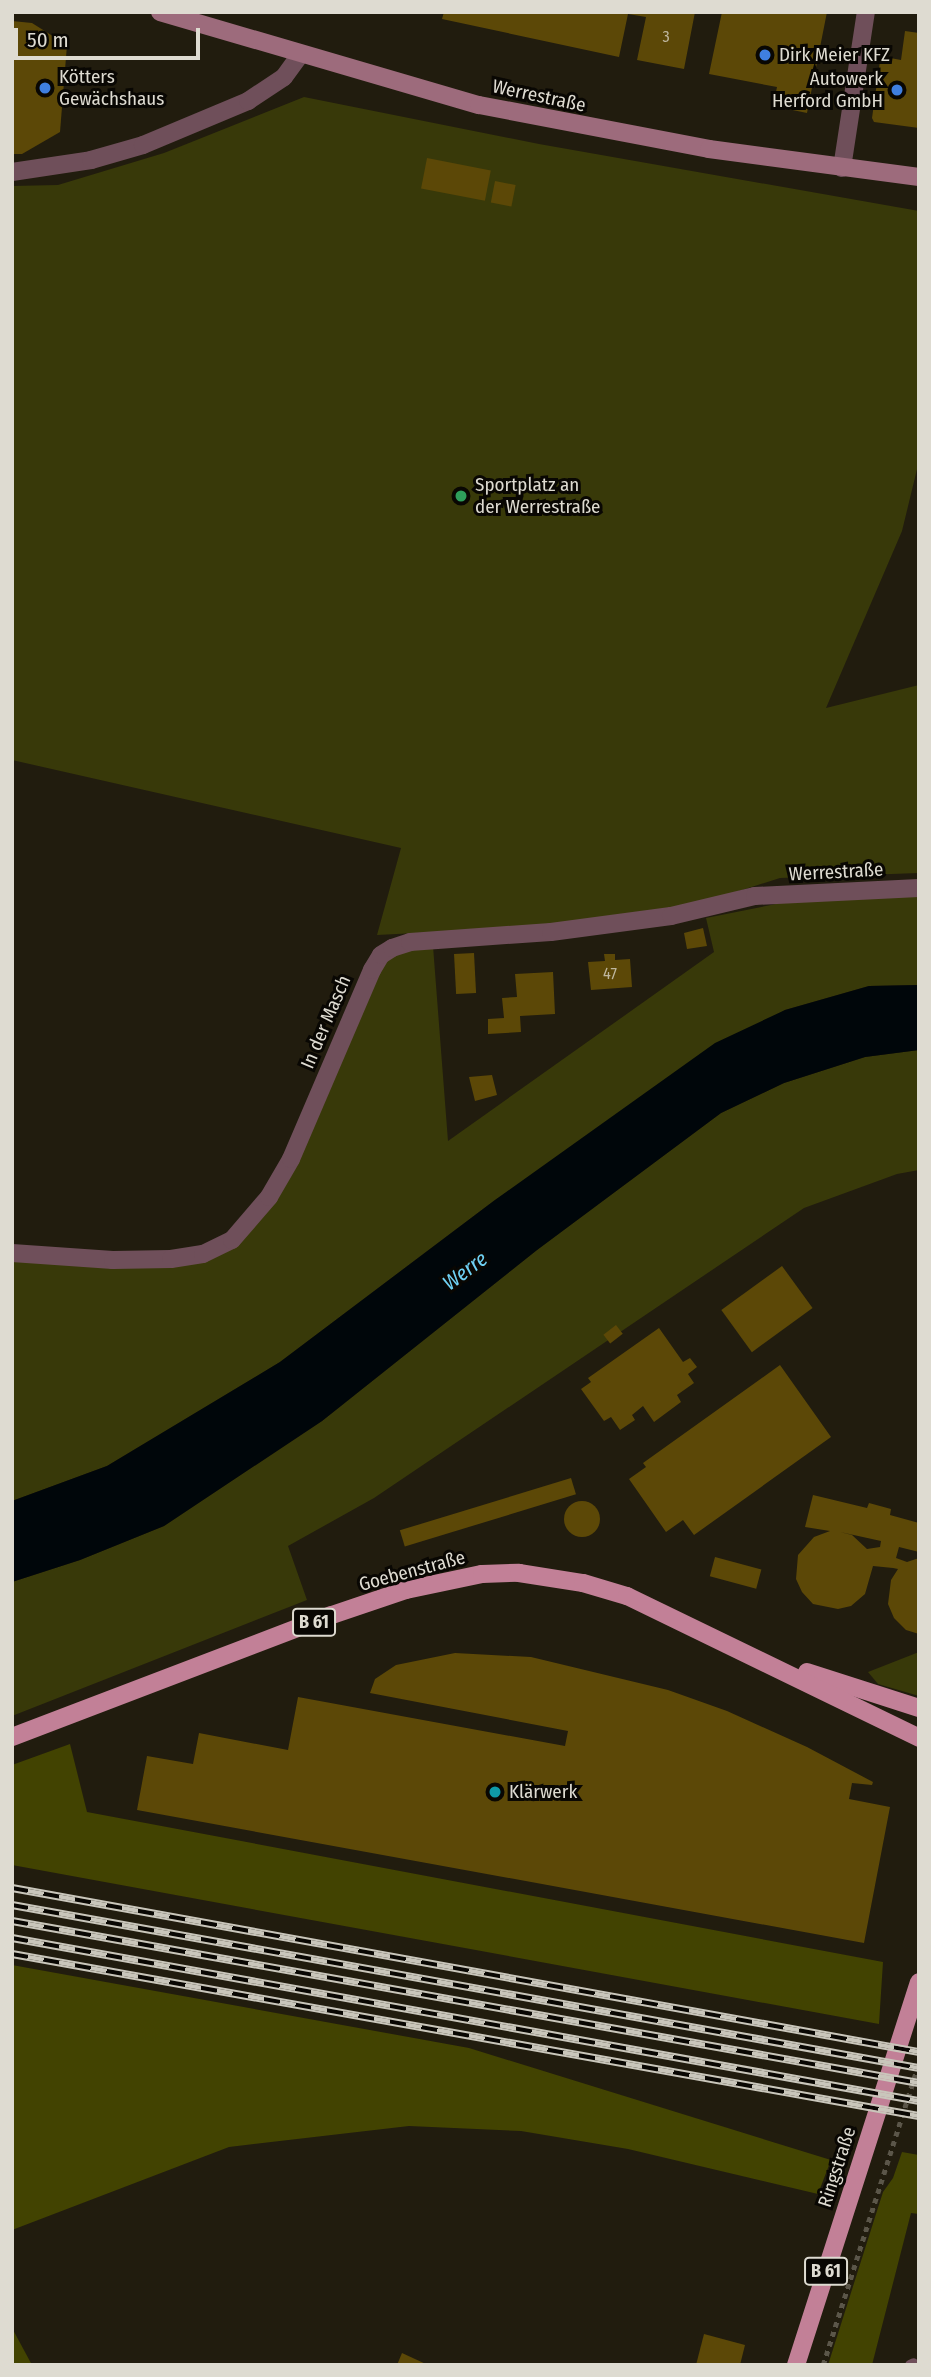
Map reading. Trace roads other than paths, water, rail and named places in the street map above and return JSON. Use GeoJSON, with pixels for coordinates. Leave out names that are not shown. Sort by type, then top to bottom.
{"type":"FeatureCollection","features":[{"type":"Feature","properties":{"kind":"main road","name":"Werrestraße"},"geometry":{"type":"LineString","coordinates":[[160,12],[300,55],[492,107],[709,149],[919,177]]}},
{"type":"Feature","properties":{"kind":"main road","name":"Goebenstraße"},"geometry":{"type":"LineString","coordinates":[[12,1737],[332,1615],[406,1590],[482,1574],[519,1573],[627,1596],[919,1738]]}},
{"type":"Feature","properties":{"kind":"main road","name":"Goebenstraße"},"geometry":{"type":"LineString","coordinates":[[747,1653],[919,1708]]}},
{"type":"Feature","properties":{"kind":"main road","name":"Ringstraße"},"geometry":{"type":"LineString","coordinates":[[796,2365],[919,1982]]}},
{"type":"Feature","properties":{"kind":"street"},"geometry":{"type":"LineString","coordinates":[[842,168],[866,12]]}},
{"type":"Feature","properties":{"kind":"street"},"geometry":{"type":"LineString","coordinates":[[12,172],[40,170],[143,145],[248,102],[284,77],[300,55]]}},
{"type":"Feature","properties":{"kind":"street","name":"Werrestraße"},"geometry":{"type":"LineString","coordinates":[[755,896],[919,888]]}},
{"type":"Feature","properties":{"kind":"street","name":"In der Masch"},"geometry":{"type":"LineString","coordinates":[[12,1253],[113,1260],[171,1259],[203,1254],[232,1240],[269,1198],[291,1159],[372,970],[381,955],[392,948],[410,942],[551,933],[658,918],[755,896]]}},
{"type":"Feature","properties":{"kind":"water","name":"Werre"},"geometry":{"type":"Polygon","coordinates":[[[919,985],[919,1050],[865,1057],[784,1083],[721,1113],[537,1250],[322,1421],[164,1526],[80,1560],[12,1582],[12,1501],[107,1466],[280,1362],[495,1200],[715,1043],[785,1010],[869,986],[919,985]]]}},
{"type":"Feature","properties":{"kind":"railway"},"geometry":{"type":"LineString","coordinates":[[12,1888],[919,2052]]}},
{"type":"Feature","properties":{"kind":"railway"},"geometry":{"type":"LineString","coordinates":[[12,1905],[919,2068]]}},
{"type":"Feature","properties":{"kind":"railway"},"geometry":{"type":"LineString","coordinates":[[12,1921],[919,2083]]}},
{"type":"Feature","properties":{"kind":"railway"},"geometry":{"type":"LineString","coordinates":[[12,1938],[919,2101]]}},
{"type":"Feature","properties":{"kind":"railway"},"geometry":{"type":"LineString","coordinates":[[12,1954],[919,2116]]}},
{"type":"Feature","properties":{"kind":"place","name":"Dirk Meier KFZ"},"geometry":{"type":"Point","coordinates":[765,55]}},
{"type":"Feature","properties":{"kind":"place","name":"Kötters Gewächshaus"},"geometry":{"type":"Point","coordinates":[45,88]}},
{"type":"Feature","properties":{"kind":"place","name":"Autowerk Herford GmbH"},"geometry":{"type":"Point","coordinates":[897,90]}},
{"type":"Feature","properties":{"kind":"place","name":"Sportplatz an der Werrestraße"},"geometry":{"type":"Point","coordinates":[461,496]}},
{"type":"Feature","properties":{"kind":"place","name":"Klärwerk"},"geometry":{"type":"Point","coordinates":[495,1792]}}]}
